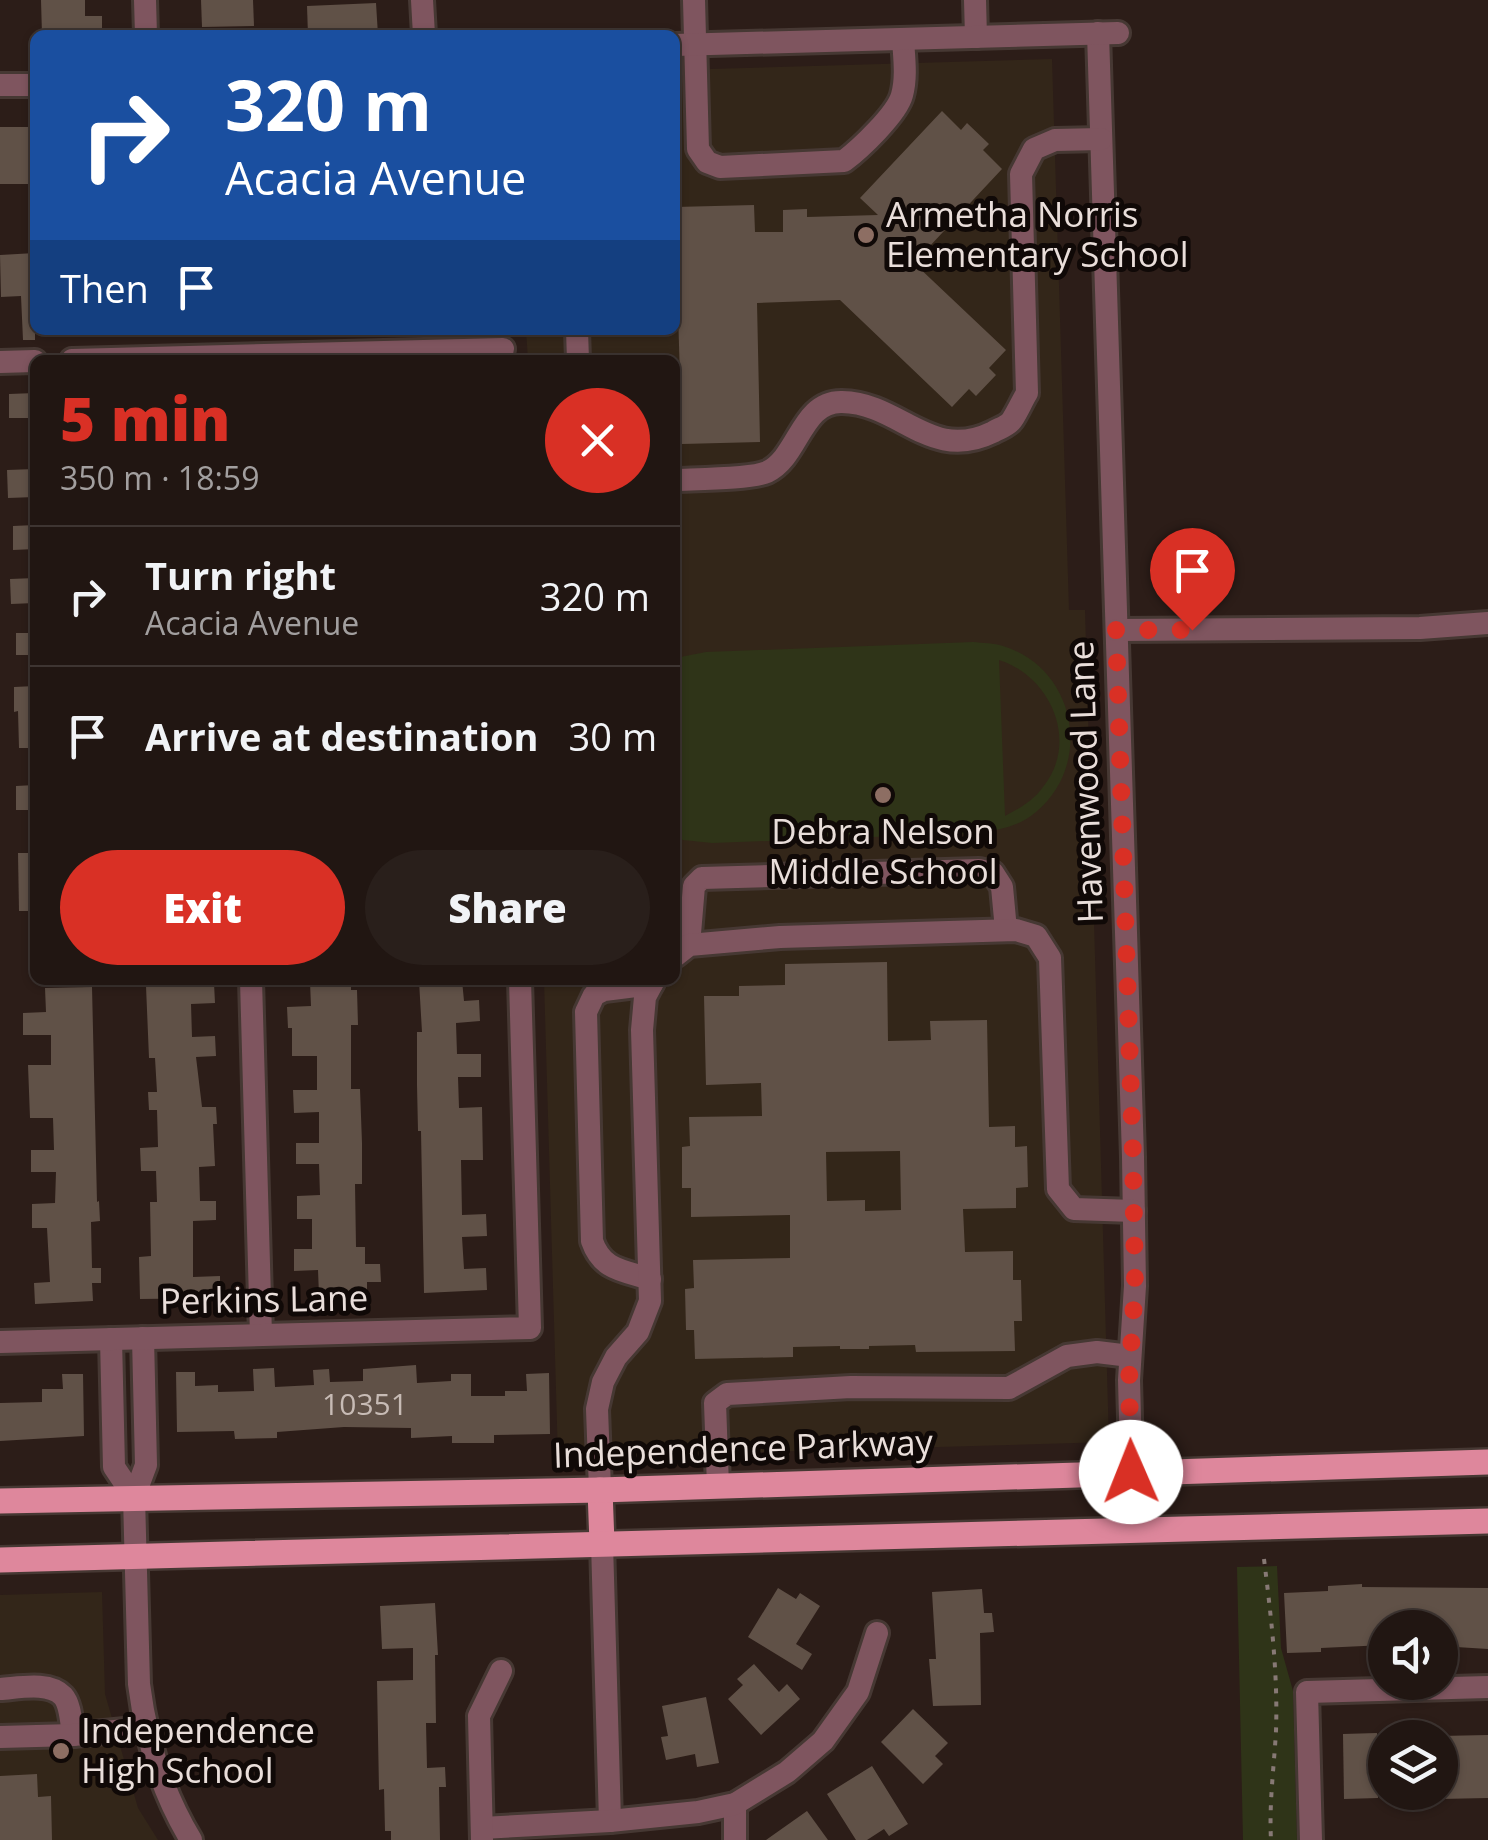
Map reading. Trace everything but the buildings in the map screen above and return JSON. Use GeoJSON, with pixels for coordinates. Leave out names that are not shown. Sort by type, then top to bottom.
{"type":"FeatureCollection","features":[{"type":"Feature","properties":{"kind":"main road","name":"Independence Parkway"},"geometry":{"type":"LineString","coordinates":[[0,1501],[600,1490],[1488,1462]]}},
{"type":"Feature","properties":{"kind":"main road"},"geometry":{"type":"LineString","coordinates":[[600,1490],[602,1543]]}},
{"type":"Feature","properties":{"kind":"main road"},"geometry":{"type":"LineString","coordinates":[[0,1560],[1488,1521]]}},
{"type":"Feature","properties":{"kind":"street"},"geometry":{"type":"LineString","coordinates":[[145,0],[146,30]]}},
{"type":"Feature","properties":{"kind":"street"},"geometry":{"type":"LineString","coordinates":[[422,0],[424,30]]}},
{"type":"Feature","properties":{"kind":"street"},"geometry":{"type":"LineString","coordinates":[[694,0],[685,45],[698,149],[707,162],[720,167],[844,161],[902,99],[904,39]]}},
{"type":"Feature","properties":{"kind":"street"},"geometry":{"type":"LineString","coordinates":[[685,45],[976,37],[974,0]]}},
{"type":"Feature","properties":{"kind":"street","name":"Havenwood Lane"},"geometry":{"type":"LineString","coordinates":[[976,37],[1108,33],[1101,139],[1134,1210],[1135,1286],[1130,1356],[1133,1529]]}},
{"type":"Feature","properties":{"kind":"street"},"geometry":{"type":"LineString","coordinates":[[0,85],[30,85]]}},
{"type":"Feature","properties":{"kind":"street"},"geometry":{"type":"LineString","coordinates":[[680,480],[766,472],[789,454],[807,420],[829,404],[873,407],[923,433],[949,441],[976,440],[1010,424],[1027,392],[1021,174],[1034,148],[1055,140],[1101,139]]}},
{"type":"Feature","properties":{"kind":"street"},"geometry":{"type":"LineString","coordinates":[[301,355],[502,346]]}},
{"type":"Feature","properties":{"kind":"street"},"geometry":{"type":"LineString","coordinates":[[0,362],[30,361]]}},
{"type":"Feature","properties":{"kind":"street"},"geometry":{"type":"LineString","coordinates":[[1116,630],[1420,628],[1488,623]]}},
{"type":"Feature","properties":{"kind":"street"},"geometry":{"type":"LineString","coordinates":[[1006,930],[1002,888],[994,873],[979,870],[702,878],[694,886],[682,950],[780,938],[1006,930],[1036,936],[1050,958],[1058,1189],[1074,1209],[1134,1210]]}},
{"type":"Feature","properties":{"kind":"street"},"geometry":{"type":"LineString","coordinates":[[251,985],[261,1335]]}},
{"type":"Feature","properties":{"kind":"street","name":"Perkins Lane"},"geometry":{"type":"LineString","coordinates":[[0,1342],[530,1328],[520,985]]}},
{"type":"Feature","properties":{"kind":"street"},"geometry":{"type":"LineString","coordinates":[[635,985],[594,995],[586,1012],[592,1241],[602,1261],[650,1279]]}},
{"type":"Feature","properties":{"kind":"street"},"geometry":{"type":"LineString","coordinates":[[600,1490],[597,1410],[602,1382],[616,1357],[638,1332],[650,1300],[642,1030],[645,997],[651,985]]}},
{"type":"Feature","properties":{"kind":"street"},"geometry":{"type":"LineString","coordinates":[[111,1338],[114,1467],[134,1498]]}},
{"type":"Feature","properties":{"kind":"street"},"geometry":{"type":"LineString","coordinates":[[143,1338],[146,1465],[134,1498],[137,1658],[146,1728],[163,1784],[191,1840]]}},
{"type":"Feature","properties":{"kind":"street"},"geometry":{"type":"LineString","coordinates":[[718,1486],[715,1403],[728,1394],[852,1387],[1009,1388],[1066,1356],[1096,1352],[1130,1356]]}},
{"type":"Feature","properties":{"kind":"street"},"geometry":{"type":"LineString","coordinates":[[602,1543],[610,1821]]}},
{"type":"Feature","properties":{"kind":"street"},"geometry":{"type":"LineString","coordinates":[[500,1671],[479,1716],[482,1834],[698,1812],[735,1804],[786,1772],[823,1741],[858,1692],[878,1633]]}},
{"type":"Feature","properties":{"kind":"street"},"geometry":{"type":"LineString","coordinates":[[0,1688],[47,1688],[62,1695],[72,1735]]}},
{"type":"Feature","properties":{"kind":"street"},"geometry":{"type":"LineString","coordinates":[[1310,1840],[1308,1692],[1488,1688]]}},
{"type":"Feature","properties":{"kind":"street"},"geometry":{"type":"LineString","coordinates":[[0,1737],[146,1728]]}},
{"type":"Feature","properties":{"kind":"street"},"geometry":{"type":"LineString","coordinates":[[735,1804],[736,1840]]}},
{"type":"Feature","properties":{"kind":"path"},"geometry":{"type":"LineString","coordinates":[[1264,1560],[1275,1680],[1270,1840]]}},
{"type":"Feature","properties":{"kind":"shaded area","name":"Debra Nelson Middle School"},"geometry":{"type":"Polygon","coordinates":[[[1052,59],[1069,610],[1085,610],[1109,1442],[558,1458],[544,985],[680,985],[680,355],[528,355],[526,335],[680,335],[680,70],[1052,59]]]}},
{"type":"Feature","properties":{"kind":"shaded area","name":"Independence High School"},"geometry":{"type":"Polygon","coordinates":[[[102,1592],[105,1694],[138,1808],[158,1840],[0,1840],[0,1595],[102,1592]]]}},
{"type":"Feature","properties":{"kind":"green space"},"geometry":{"type":"Polygon","coordinates":[[[973,642],[1003,646],[1028,657],[1047,674],[1061,696],[1069,719],[1066,769],[1054,792],[1030,817],[979,833],[712,843],[683,840],[680,657],[706,652],[973,642]],[[999,660],[1005,816],[1039,792],[1054,769],[1059,750],[1054,712],[1033,680],[999,660]]]}},
{"type":"Feature","properties":{"kind":"green space"},"geometry":{"type":"Polygon","coordinates":[[[1277,1566],[1281,1648],[1293,1691],[1297,1840],[1243,1840],[1237,1567],[1277,1566]]]}},
{"type":"Feature","properties":{"kind":"place","name":"Armetha Norris Elementary School"},"geometry":{"type":"Point","coordinates":[866,235]}},
{"type":"Feature","properties":{"kind":"place","name":"Debra Nelson Middle School"},"geometry":{"type":"Point","coordinates":[883,795]}},
{"type":"Feature","properties":{"kind":"place","name":"Independence High School"},"geometry":{"type":"Point","coordinates":[61,1751]}},
{"type":"Feature","properties":{"kind":"route"},"geometry":{"type":"LineString","coordinates":[[1131,1472],[1133,1157],[1116,630],[1192,630]]}}]}
